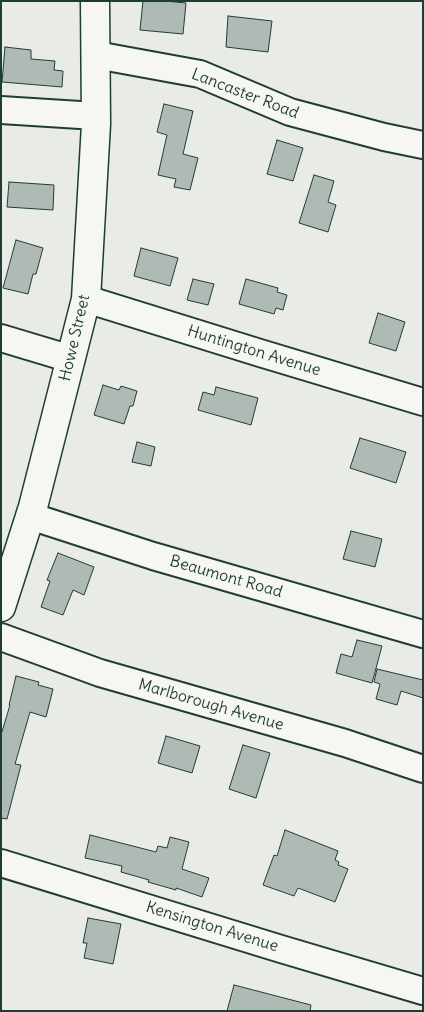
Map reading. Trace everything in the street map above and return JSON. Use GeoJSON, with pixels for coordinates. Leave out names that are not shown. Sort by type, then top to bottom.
{"type":"FeatureCollection","features":[{"type":"Feature","properties":{"kind":"main road","name":"Howe Street"},"geometry":{"type":"LineString","coordinates":[[1,607],[30,516],[86,299],[96,116],[95,1]]}},
{"type":"Feature","properties":{"kind":"street","name":"Lancaster Road"},"geometry":{"type":"LineString","coordinates":[[96,54],[200,74],[290,112],[384,137],[423,145]]}},
{"type":"Feature","properties":{"kind":"street"},"geometry":{"type":"LineString","coordinates":[[1,110],[96,116]]}},
{"type":"Feature","properties":{"kind":"street","name":"Huntington Avenue"},"geometry":{"type":"LineString","coordinates":[[86,299],[423,402]]}},
{"type":"Feature","properties":{"kind":"street"},"geometry":{"type":"LineString","coordinates":[[1,338],[71,359]]}},
{"type":"Feature","properties":{"kind":"street","name":"Beaumont Road"},"geometry":{"type":"LineString","coordinates":[[30,516],[153,556],[423,634]]}},
{"type":"Feature","properties":{"kind":"street","name":"Marlborough Avenue"},"geometry":{"type":"LineString","coordinates":[[1,637],[100,673],[345,743],[423,769]]}},
{"type":"Feature","properties":{"kind":"street","name":"Kensington Avenue"},"geometry":{"type":"LineString","coordinates":[[1,863],[281,949],[423,990]]}},
{"type":"Feature","properties":{"kind":"building"},"geometry":{"type":"Polygon","coordinates":[[[143,1],[186,3],[183,34],[140,30],[143,1]]]}},
{"type":"Feature","properties":{"kind":"building"},"geometry":{"type":"Polygon","coordinates":[[[228,16],[272,21],[268,52],[226,47],[228,16]]]}},
{"type":"Feature","properties":{"kind":"building"},"geometry":{"type":"Polygon","coordinates":[[[5,47],[31,50],[31,59],[55,61],[54,70],[63,71],[62,87],[2,82],[5,47]]]}},
{"type":"Feature","properties":{"kind":"building"},"geometry":{"type":"Polygon","coordinates":[[[164,104],[193,111],[183,154],[198,158],[190,190],[174,187],[176,179],[158,175],[167,135],[157,132],[164,104]]]}},
{"type":"Feature","properties":{"kind":"building"},"geometry":{"type":"Polygon","coordinates":[[[277,140],[303,148],[293,181],[267,174],[277,140]]]}},
{"type":"Feature","properties":{"kind":"building"},"geometry":{"type":"Polygon","coordinates":[[[314,175],[334,181],[328,202],[336,205],[328,232],[299,223],[314,175]]]}},
{"type":"Feature","properties":{"kind":"building"},"geometry":{"type":"Polygon","coordinates":[[[9,182],[54,185],[53,210],[7,207],[9,182]]]}},
{"type":"Feature","properties":{"kind":"building"},"geometry":{"type":"Polygon","coordinates":[[[16,240],[43,248],[28,294],[3,288],[16,240]]]}},
{"type":"Feature","properties":{"kind":"building"},"geometry":{"type":"Polygon","coordinates":[[[141,248],[178,258],[170,286],[134,276],[141,248]]]}},
{"type":"Feature","properties":{"kind":"building"},"geometry":{"type":"Polygon","coordinates":[[[193,279],[214,284],[208,305],[187,300],[193,279]]]}},
{"type":"Feature","properties":{"kind":"building"},"geometry":{"type":"Polygon","coordinates":[[[246,279],[278,288],[277,292],[287,295],[283,310],[276,308],[274,314],[239,304],[246,279]]]}},
{"type":"Feature","properties":{"kind":"building"},"geometry":{"type":"Polygon","coordinates":[[[378,313],[405,322],[396,351],[369,343],[378,313]]]}},
{"type":"Feature","properties":{"kind":"building"},"geometry":{"type":"Polygon","coordinates":[[[103,385],[119,390],[121,386],[137,391],[133,406],[130,406],[124,424],[94,415],[103,385]]]}},
{"type":"Feature","properties":{"kind":"building"},"geometry":{"type":"Polygon","coordinates":[[[216,387],[258,398],[251,425],[198,410],[203,392],[214,395],[216,387]]]}},
{"type":"Feature","properties":{"kind":"building"},"geometry":{"type":"Polygon","coordinates":[[[360,438],[406,452],[396,483],[350,468],[360,438]]]}},
{"type":"Feature","properties":{"kind":"building"},"geometry":{"type":"Polygon","coordinates":[[[137,442],[155,447],[151,466],[132,462],[137,442]]]}},
{"type":"Feature","properties":{"kind":"building"},"geometry":{"type":"Polygon","coordinates":[[[351,531],[382,539],[375,567],[343,559],[351,531]]]}},
{"type":"Feature","properties":{"kind":"building"},"geometry":{"type":"Polygon","coordinates":[[[58,553],[94,567],[84,595],[73,590],[63,615],[41,607],[50,581],[47,580],[58,553]]]}},
{"type":"Feature","properties":{"kind":"building"},"geometry":{"type":"Polygon","coordinates":[[[357,640],[382,646],[372,683],[336,673],[341,654],[352,657],[357,640]]]}},
{"type":"Feature","properties":{"kind":"building"},"geometry":{"type":"Polygon","coordinates":[[[377,669],[423,680],[423,698],[401,691],[397,705],[376,699],[380,684],[374,682],[377,669]]]}},
{"type":"Feature","properties":{"kind":"building"},"geometry":{"type":"Polygon","coordinates":[[[16,676],[39,682],[38,685],[53,689],[46,717],[30,712],[15,764],[21,765],[7,819],[1,818],[1,735],[16,676]]]}},
{"type":"Feature","properties":{"kind":"building"},"geometry":{"type":"Polygon","coordinates":[[[166,736],[200,746],[192,773],[158,763],[166,736]]]}},
{"type":"Feature","properties":{"kind":"building"},"geometry":{"type":"Polygon","coordinates":[[[243,745],[270,753],[256,798],[229,789],[243,745]]]}},
{"type":"Feature","properties":{"kind":"building"},"geometry":{"type":"Polygon","coordinates":[[[285,830],[338,851],[335,860],[339,862],[338,865],[348,869],[335,902],[298,888],[294,896],[263,885],[274,855],[277,856],[285,830]]]}},
{"type":"Feature","properties":{"kind":"building"},"geometry":{"type":"Polygon","coordinates":[[[90,835],[156,852],[158,846],[167,848],[170,837],[189,842],[182,869],[209,878],[202,897],[176,888],[176,890],[148,882],[149,880],[121,872],[122,866],[85,858],[90,835]]]}},
{"type":"Feature","properties":{"kind":"building"},"geometry":{"type":"Polygon","coordinates":[[[88,918],[121,924],[113,964],[84,958],[87,943],[83,943],[88,918]]]}},
{"type":"Feature","properties":{"kind":"building"},"geometry":{"type":"Polygon","coordinates":[[[234,985],[311,1005],[310,1011],[227,1011],[234,985]]]}}]}
